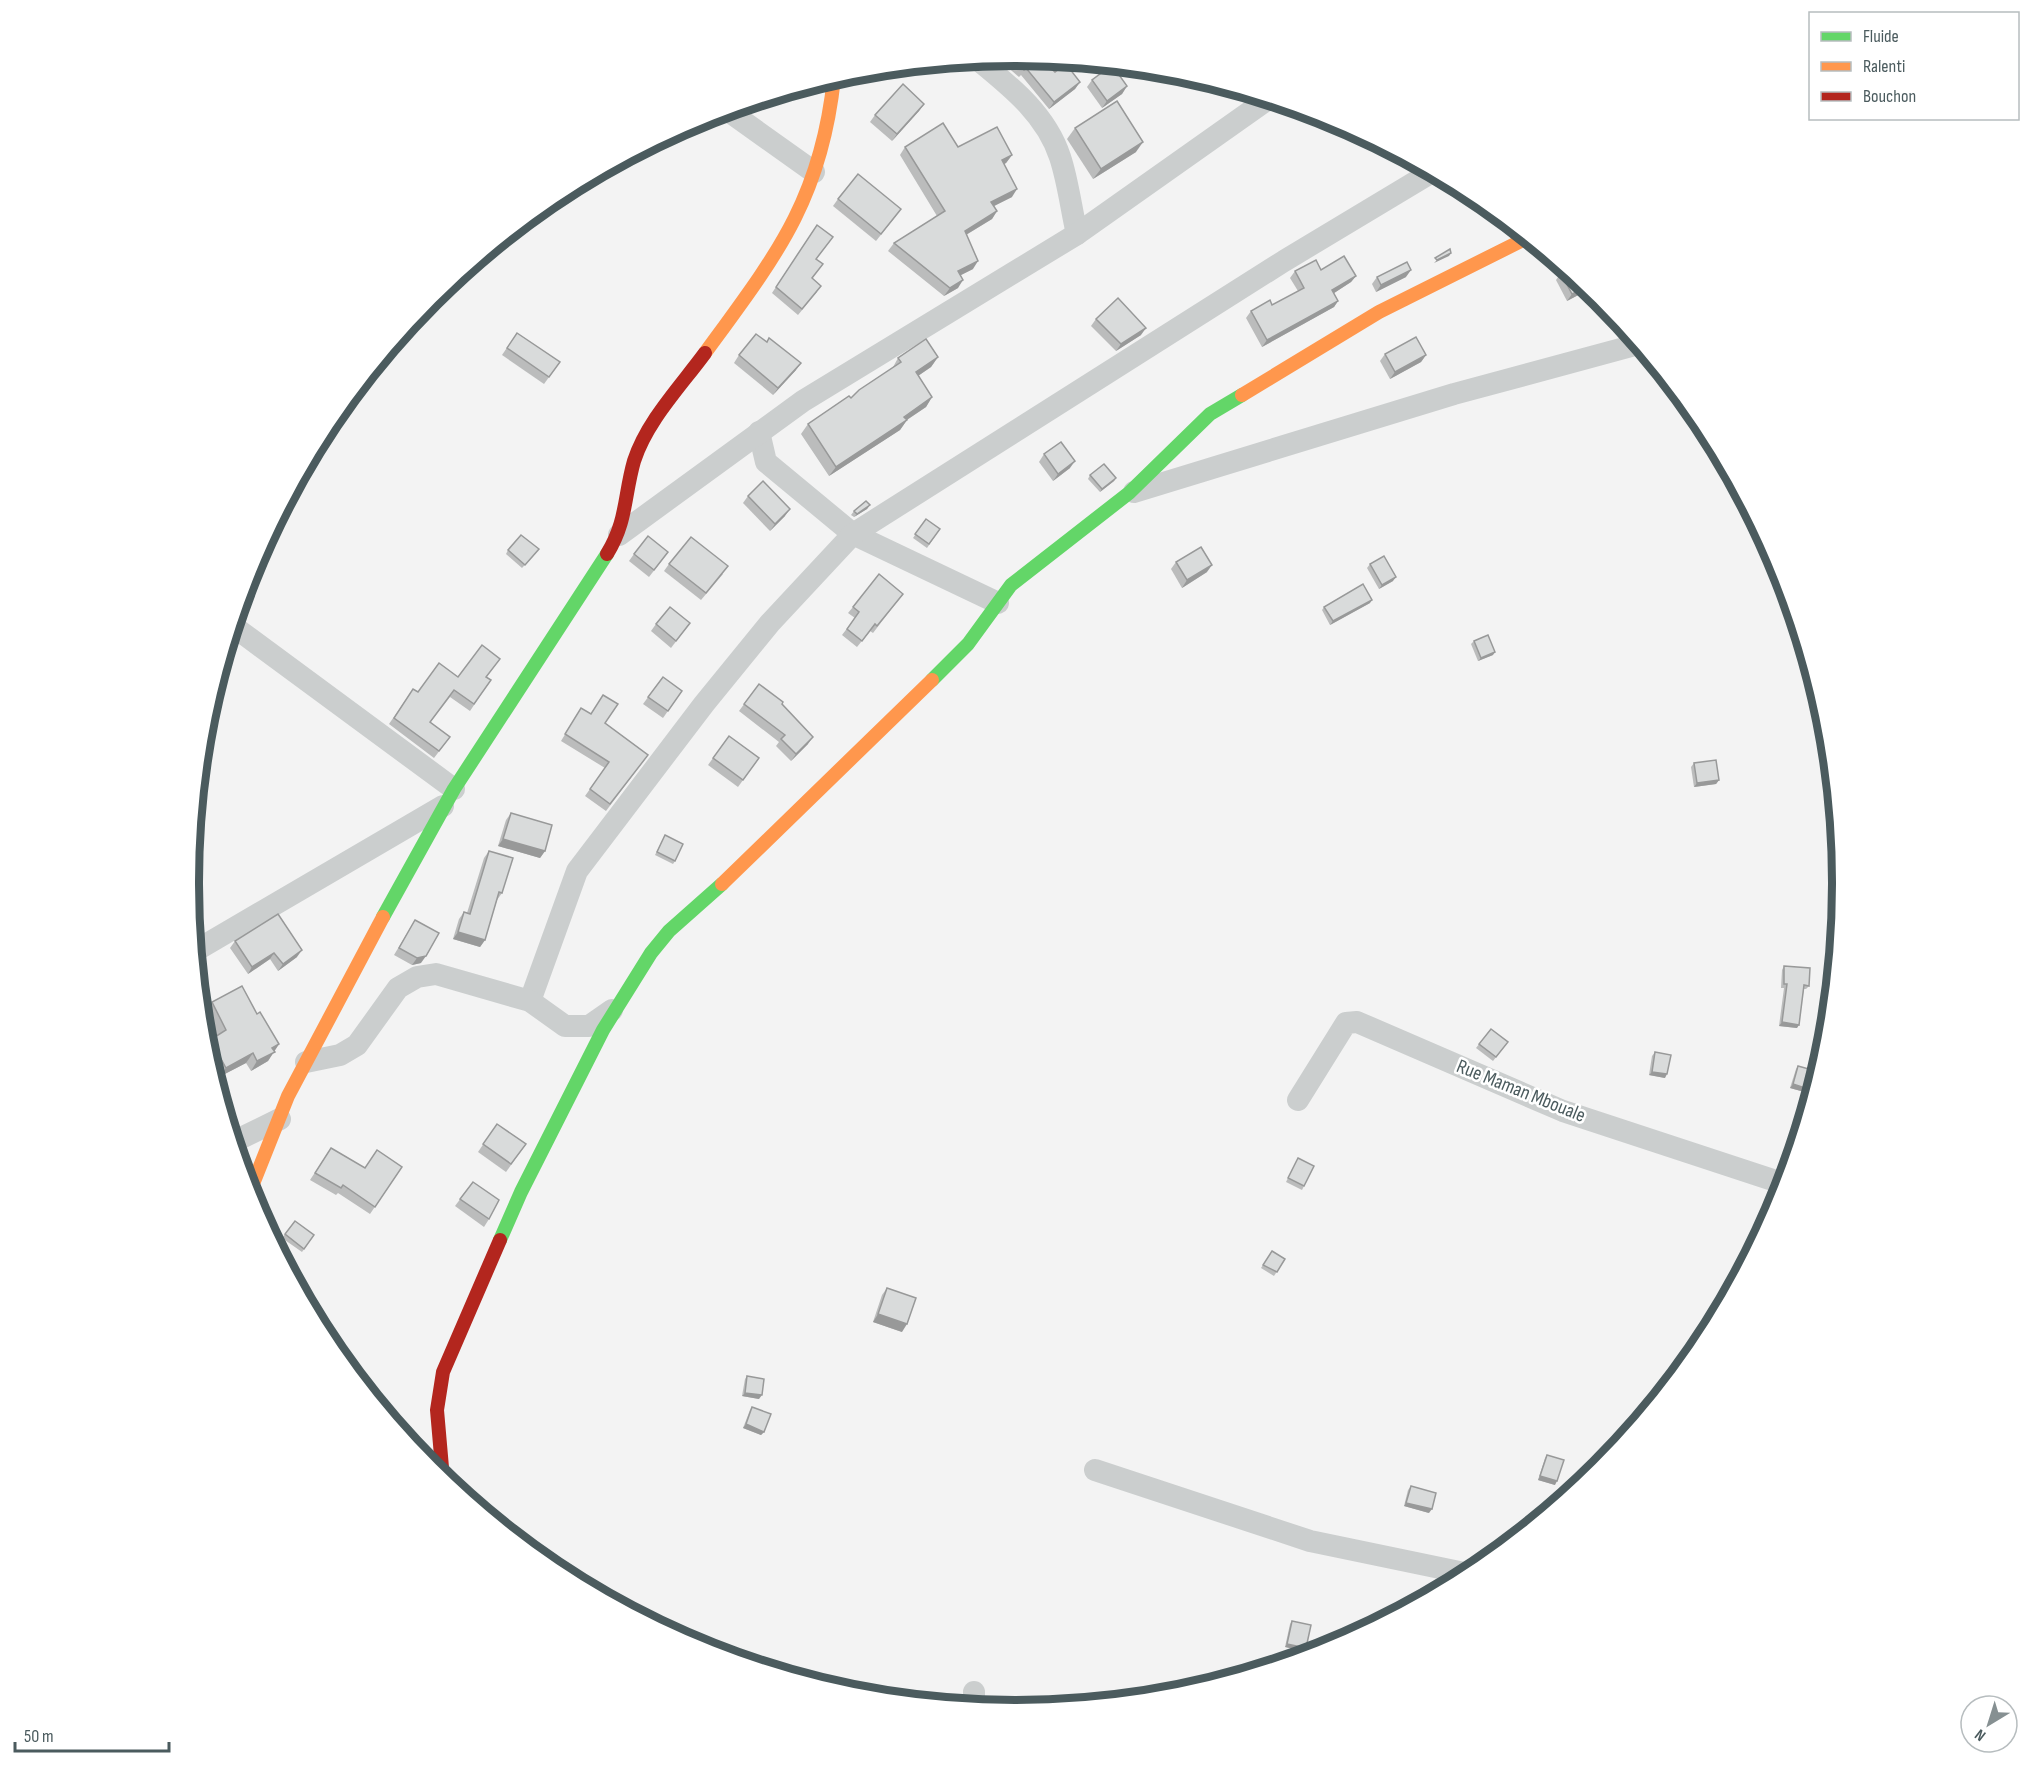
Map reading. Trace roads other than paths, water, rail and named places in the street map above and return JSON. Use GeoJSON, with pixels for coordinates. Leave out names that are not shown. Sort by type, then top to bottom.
{"type":"FeatureCollection","features":[{"type":"Feature","properties":{"kind":"street"},"geometry":{"type":"LineString","coordinates":[[986,67],[1031,106],[1052,138],[1060,156],[1077,234]]}},
{"type":"Feature","properties":{"kind":"street"},"geometry":{"type":"LineString","coordinates":[[619,535],[634,462],[645,435],[775,255],[804,204],[829,120],[833,87]]}},
{"type":"Feature","properties":{"kind":"street"},"geometry":{"type":"LineString","coordinates":[[255,1180],[306,1062],[449,797],[619,535],[802,401],[1077,234],[1261,104]]}},
{"type":"Feature","properties":{"kind":"street"},"geometry":{"type":"LineString","coordinates":[[735,116],[814,172]]}},
{"type":"Feature","properties":{"kind":"street"},"geometry":{"type":"LineString","coordinates":[[530,1001],[577,872],[704,704],[770,623],[853,534],[1274,267],[1425,176]]}},
{"type":"Feature","properties":{"kind":"street"},"geometry":{"type":"LineString","coordinates":[[442,1464],[437,1410],[443,1372],[521,1192],[618,1005],[651,953],[669,931],[758,851],[968,644],[1011,585],[1130,493],[1210,414],[1379,312],[1521,241]]}},
{"type":"Feature","properties":{"kind":"street"},"geometry":{"type":"LineString","coordinates":[[1130,493],[1454,394],[1632,346]]}},
{"type":"Feature","properties":{"kind":"street"},"geometry":{"type":"LineString","coordinates":[[759,432],[766,462],[853,534],[998,603]]}},
{"type":"Feature","properties":{"kind":"street"},"geometry":{"type":"LineString","coordinates":[[239,631],[449,797]]}},
{"type":"Feature","properties":{"kind":"street"},"geometry":{"type":"LineString","coordinates":[[201,947],[449,797]]}},
{"type":"Feature","properties":{"kind":"street"},"geometry":{"type":"LineString","coordinates":[[306,1062],[340,1055],[357,1045],[398,988],[417,977],[436,974],[530,1001],[565,1026],[589,1026],[618,1005]]}},
{"type":"Feature","properties":{"kind":"street","name":"Rue Maman Mbouale"},"geometry":{"type":"LineString","coordinates":[[1299,1100],[1346,1023],[1357,1022],[1563,1111],[1776,1181]]}},
{"type":"Feature","properties":{"kind":"street"},"geometry":{"type":"LineString","coordinates":[[240,1139],[280,1119]]}},
{"type":"Feature","properties":{"kind":"street"},"geometry":{"type":"LineString","coordinates":[[1095,1470],[1310,1541],[1441,1580]]}}]}
